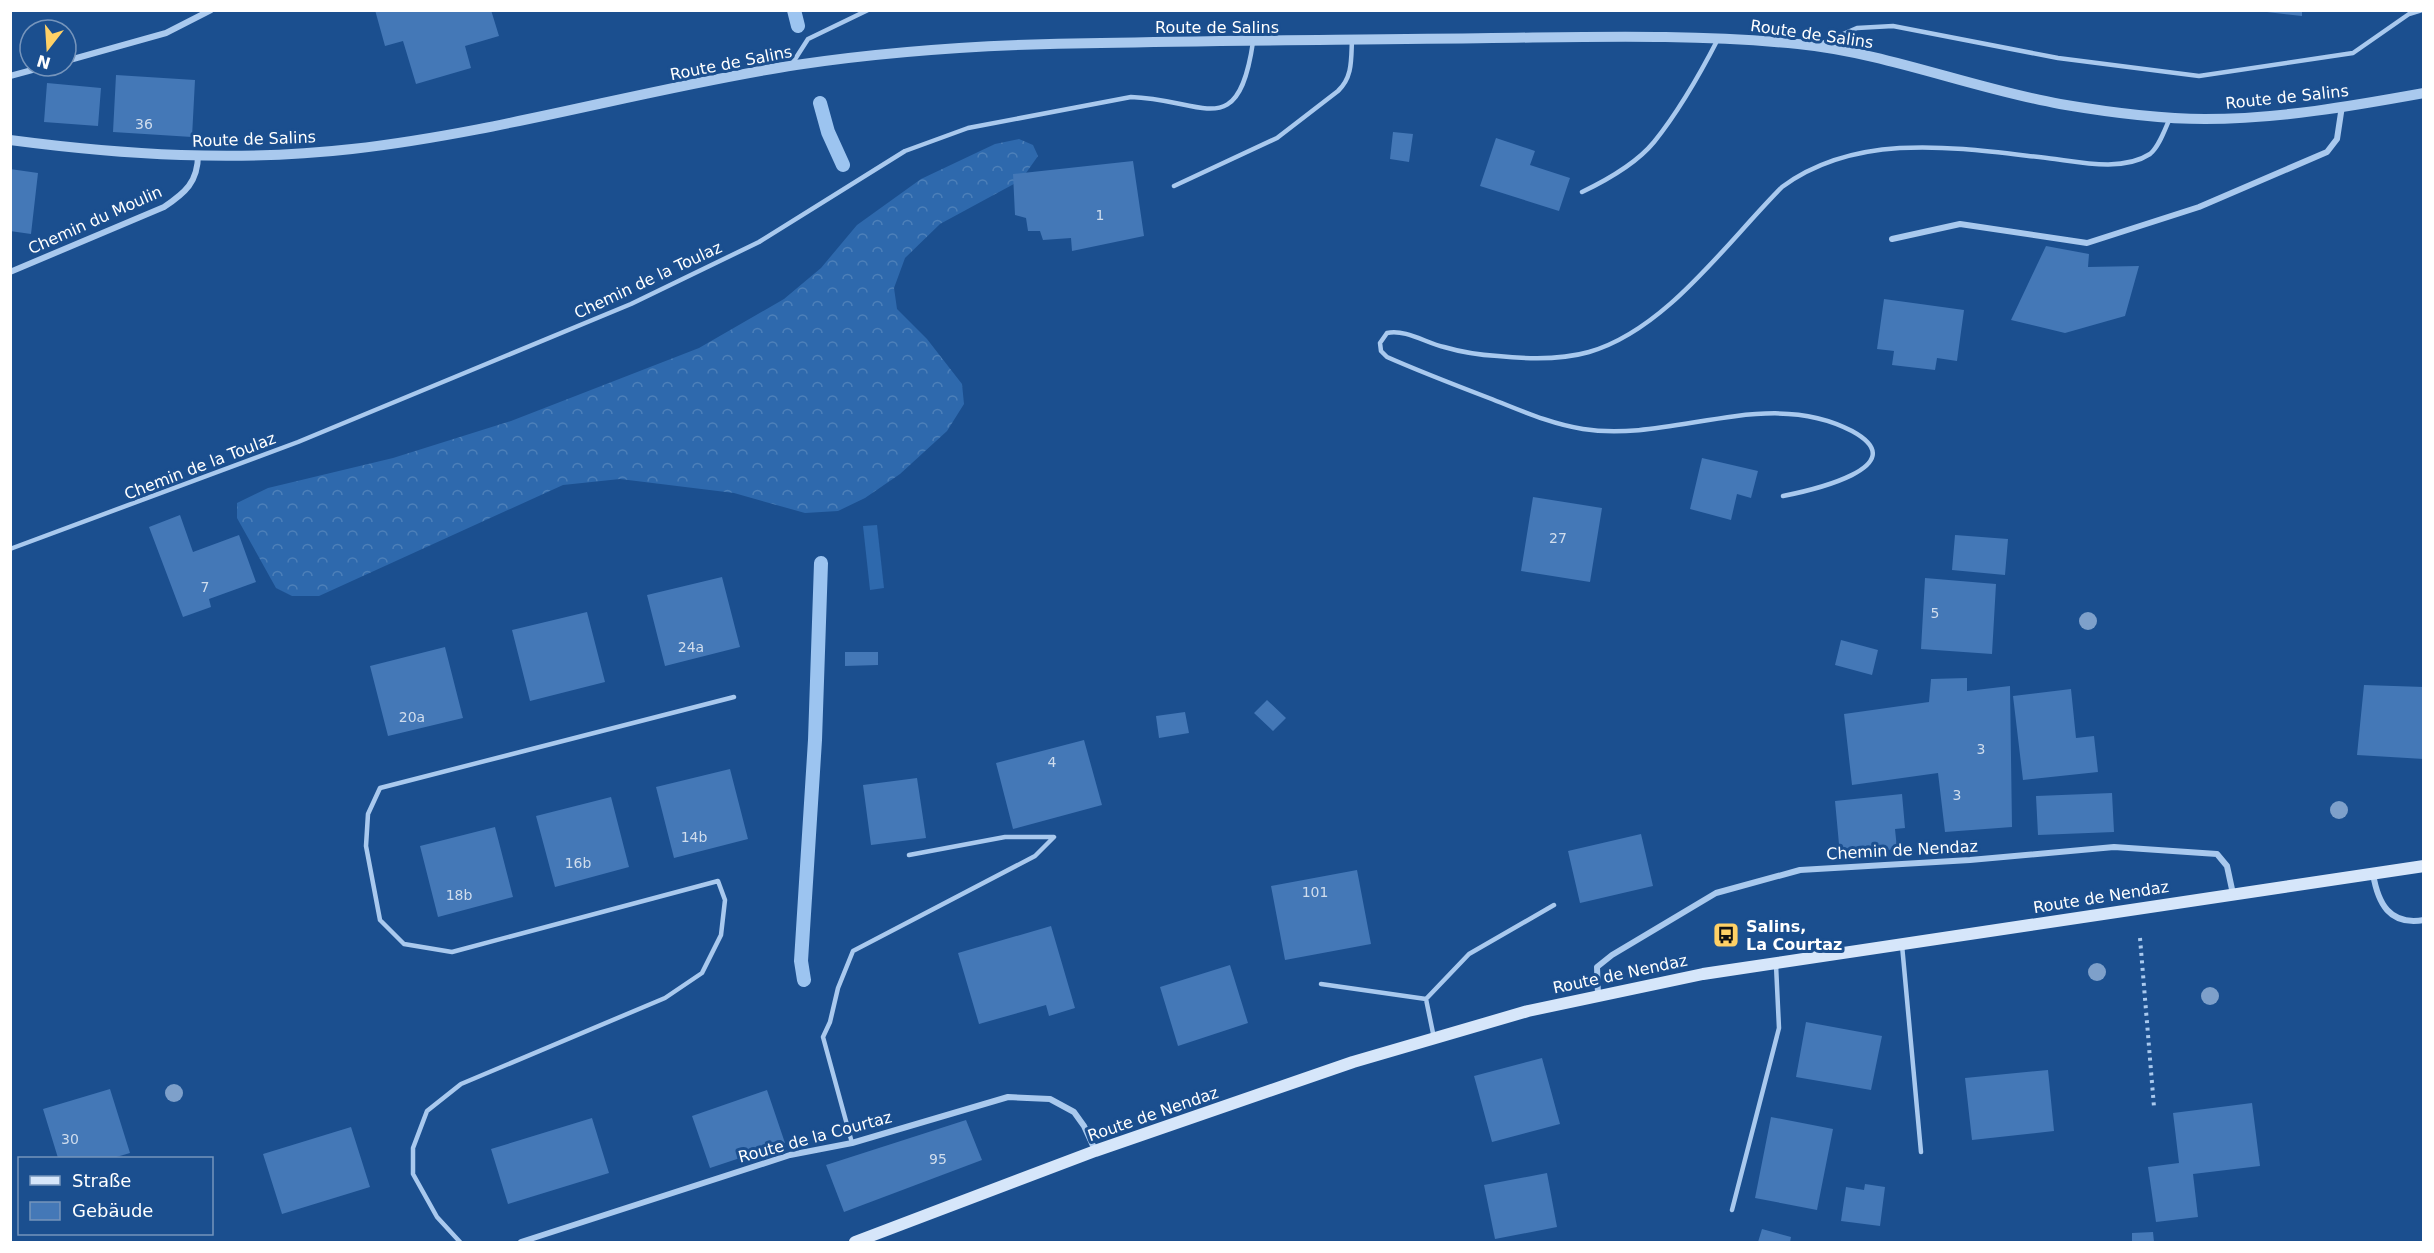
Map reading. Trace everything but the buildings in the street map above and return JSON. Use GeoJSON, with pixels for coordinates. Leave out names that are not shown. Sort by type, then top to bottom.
{"type":"FeatureCollection","features":[{"type":"Feature","properties":{"kind":"main road","name":"Route de Nendaz"},"geometry":{"type":"LineString","coordinates":[[855,1242],[1095,1151],[1353,1062],[1528,1011],[1599,995],[1776,963],[2424,866]]}},
{"type":"Feature","properties":{"kind":"street"},"geometry":{"type":"LineString","coordinates":[[78,58],[166,33],[211,10]]}},
{"type":"Feature","properties":{"kind":"street","name":"Route de Salins"},"geometry":{"type":"LineString","coordinates":[[10,140],[146,155],[311,153],[424,138],[790,66],[871,56],[1006,45],[1352,39],[1718,39],[1815,46],[1875,57],[2057,103],[2170,118],[2258,118],[2424,93]]}},
{"type":"Feature","properties":{"kind":"street"},"geometry":{"type":"LineString","coordinates":[[1892,239],[1960,224],[2087,243],[2199,207],[2326,152],[2337,139],[2342,106]]}},
{"type":"Feature","properties":{"kind":"street","name":"Chemin du Moulin"},"geometry":{"type":"LineString","coordinates":[[10,272],[164,207],[179,197],[193,182],[198,155]]}},
{"type":"Feature","properties":{"kind":"street","name":"Chemin de Nendaz"},"geometry":{"type":"LineString","coordinates":[[1599,995],[1597,967],[1612,955],[1716,893],[1800,870],[1970,860],[2114,847],[2201,851],[2217,854],[2227,866],[2233,894]]}},
{"type":"Feature","properties":{"kind":"street"},"geometry":{"type":"LineString","coordinates":[[2373,874],[2377,897],[2387,911],[2398,918],[2414,922],[2424,920]]}},
{"type":"Feature","properties":{"kind":"street","name":"Route de la Courtaz"},"geometry":{"type":"LineString","coordinates":[[521,1242],[790,1155],[852,1143],[1008,1097],[1050,1100],[1074,1112],[1084,1126],[1095,1151]]}},
{"type":"Feature","properties":{"kind":"lane"},"geometry":{"type":"LineString","coordinates":[[790,66],[808,39],[868,10]]}},
{"type":"Feature","properties":{"kind":"lane"},"geometry":{"type":"LineString","coordinates":[[1815,46],[1857,28],[1893,26],[2058,58],[2199,76],[2353,52],[2409,14],[2422,10]]}},
{"type":"Feature","properties":{"kind":"lane"},"geometry":{"type":"LineString","coordinates":[[1174,186],[1277,138],[1338,91],[1351,70],[1352,39]]}},
{"type":"Feature","properties":{"kind":"lane"},"geometry":{"type":"LineString","coordinates":[[1582,192],[1611,178],[1653,143],[1694,82],[1718,39]]}},
{"type":"Feature","properties":{"kind":"lane","name":"Chemin de la Toulaz"},"geometry":{"type":"LineString","coordinates":[[10,549],[297,442],[631,304],[759,242],[905,151],[968,128],[1131,97],[1154,98],[1213,111],[1225,108],[1244,87],[1253,42]]}},
{"type":"Feature","properties":{"kind":"lane"},"geometry":{"type":"LineString","coordinates":[[1783,496],[1811,491],[1854,475],[1869,466],[1873,458],[1871,447],[1864,437],[1840,425],[1813,418],[1780,415],[1735,415],[1611,432],[1555,424],[1387,357],[1381,351],[1380,343],[1387,333],[1397,331],[1446,348],[1480,355],[1521,358],[1587,352],[1634,330],[1659,312],[1782,187],[1800,173],[1830,160],[1874,149],[1932,148],[2084,163],[2122,163],[2148,154],[2154,149],[2170,118]]}},
{"type":"Feature","properties":{"kind":"lane"},"geometry":{"type":"LineString","coordinates":[[460,1242],[437,1217],[413,1174],[413,1148],[427,1111],[461,1084],[665,998],[702,973],[721,935],[725,900],[717,881],[452,952],[404,944],[380,920],[366,846],[368,814],[380,788],[734,697]]}},
{"type":"Feature","properties":{"kind":"lane"},"geometry":{"type":"LineString","coordinates":[[852,1143],[823,1037],[830,1022],[838,988],[853,951],[1035,856],[1054,837],[1005,837],[909,855]]}},
{"type":"Feature","properties":{"kind":"lane"},"geometry":{"type":"LineString","coordinates":[[1426,999],[1469,954],[1554,905]]}},
{"type":"Feature","properties":{"kind":"lane"},"geometry":{"type":"LineString","coordinates":[[1902,945],[1921,1152]]}},
{"type":"Feature","properties":{"kind":"lane"},"geometry":{"type":"LineString","coordinates":[[1732,1210],[1779,1028],[1776,963]]}},
{"type":"Feature","properties":{"kind":"lane"},"geometry":{"type":"LineString","coordinates":[[1321,984],[1426,999]]}},
{"type":"Feature","properties":{"kind":"lane"},"geometry":{"type":"LineString","coordinates":[[1426,999],[1434,1038]]}},
{"type":"Feature","properties":{"kind":"path"},"geometry":{"type":"LineString","coordinates":[[2135,908],[2141,943],[2154,1107]]}},
{"type":"Feature","properties":{"kind":"green space"},"geometry":{"type":"Polygon","coordinates":[[[1019,139],[1033,145],[1038,156],[1021,180],[940,224],[905,258],[894,288],[897,309],[927,339],[962,384],[964,404],[947,431],[900,474],[865,498],[838,511],[805,513],[734,493],[620,479],[563,485],[319,596],[292,596],[276,588],[237,518],[237,503],[268,488],[393,458],[511,421],[699,348],[784,299],[821,268],[857,225],[921,179],[995,144],[1019,139]]]}},
{"type":"Feature","properties":{"kind":"green space"},"geometry":{"type":"Polygon","coordinates":[[[877,525],[884,588],[870,590],[863,526],[877,525]]]}},
{"type":"Feature","properties":{"kind":"waterway"},"geometry":{"type":"LineString","coordinates":[[794,10],[798,26]]}},
{"type":"Feature","properties":{"kind":"waterway"},"geometry":{"type":"LineString","coordinates":[[820,103],[828,132],[843,165]]}},
{"type":"Feature","properties":{"kind":"waterway"},"geometry":{"type":"LineString","coordinates":[[804,980],[801,961],[815,740],[821,563]]}},
{"type":"Feature","properties":{"kind":"place","name":"Salins, La Courtaz"},"geometry":{"type":"Point","coordinates":[1726,935]}}]}
